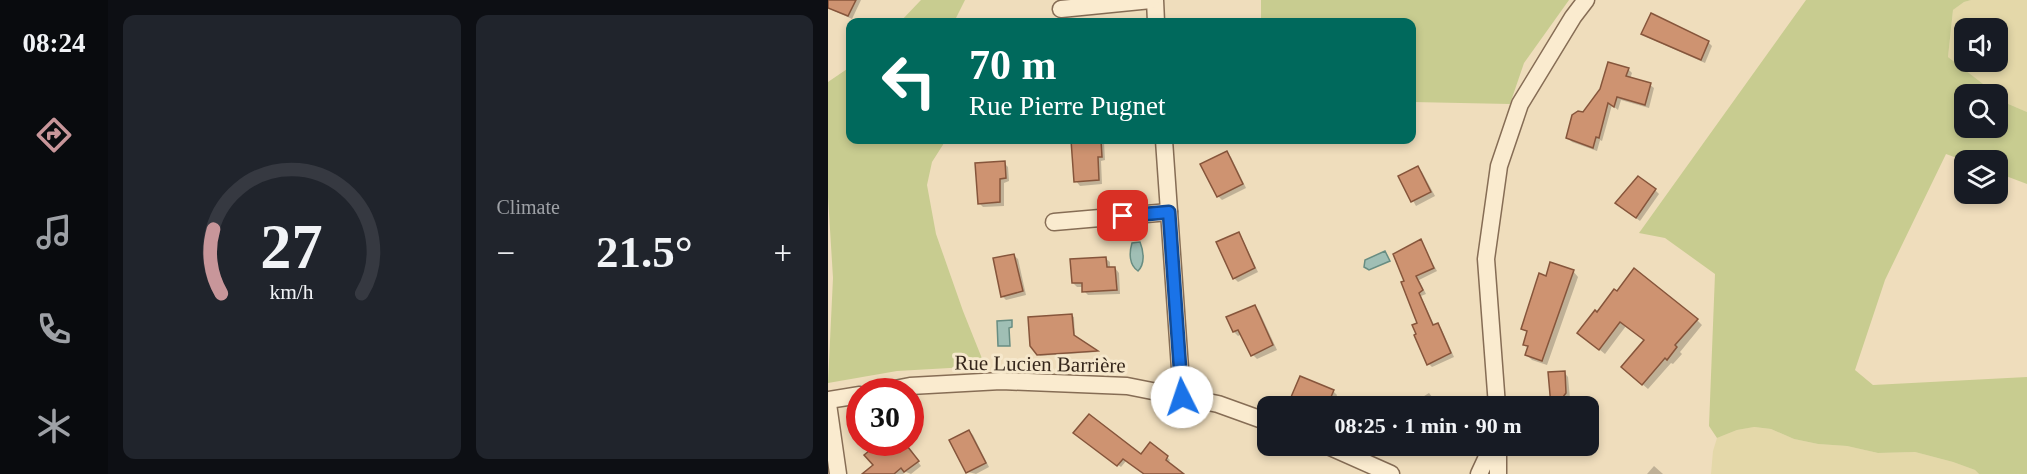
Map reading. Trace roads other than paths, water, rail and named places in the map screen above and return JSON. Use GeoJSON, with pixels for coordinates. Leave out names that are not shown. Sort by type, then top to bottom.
{"type":"FeatureCollection","features":[{"type":"Feature","properties":{"kind":"street"},"geometry":{"type":"LineString","coordinates":[[1061,9],[1153,0],[1155,18]]}},
{"type":"Feature","properties":{"kind":"street"},"geometry":{"type":"LineString","coordinates":[[1496,396],[1486,259],[1498,166],[1520,104],[1573,16],[1586,0]]}},
{"type":"Feature","properties":{"kind":"street"},"geometry":{"type":"LineString","coordinates":[[1164,144],[1182,397]]}},
{"type":"Feature","properties":{"kind":"street"},"geometry":{"type":"LineString","coordinates":[[1054,222],[1169,212]]}},
{"type":"Feature","properties":{"kind":"street","name":"Rue Lucien Barrière"},"geometry":{"type":"LineString","coordinates":[[924,385],[1001,381],[1127,386],[1218,404],[1257,418]]}},
{"type":"Feature","properties":{"kind":"street"},"geometry":{"type":"LineString","coordinates":[[838,474],[828,402],[846,398]]}},
{"type":"Feature","properties":{"kind":"street"},"geometry":{"type":"LineString","coordinates":[[1350,456],[1391,474]]}},
{"type":"Feature","properties":{"kind":"street"},"geometry":{"type":"LineString","coordinates":[[1485,474],[1478,474],[1487,456]]}},
{"type":"Feature","properties":{"kind":"street"},"geometry":{"type":"LineString","coordinates":[[1498,456],[1498,474]]}},
{"type":"Feature","properties":{"kind":"water"},"geometry":{"type":"Polygon","coordinates":[[[1140,242],[1143,258],[1138,271],[1131,262],[1130,251],[1132,243],[1140,242]]]}},
{"type":"Feature","properties":{"kind":"water"},"geometry":{"type":"Polygon","coordinates":[[[1385,251],[1390,261],[1369,270],[1364,267],[1365,260],[1385,251]]]}},
{"type":"Feature","properties":{"kind":"water"},"geometry":{"type":"Polygon","coordinates":[[[1012,320],[1012,327],[1009,328],[1010,346],[998,346],[997,321],[1012,320]]]}}]}
